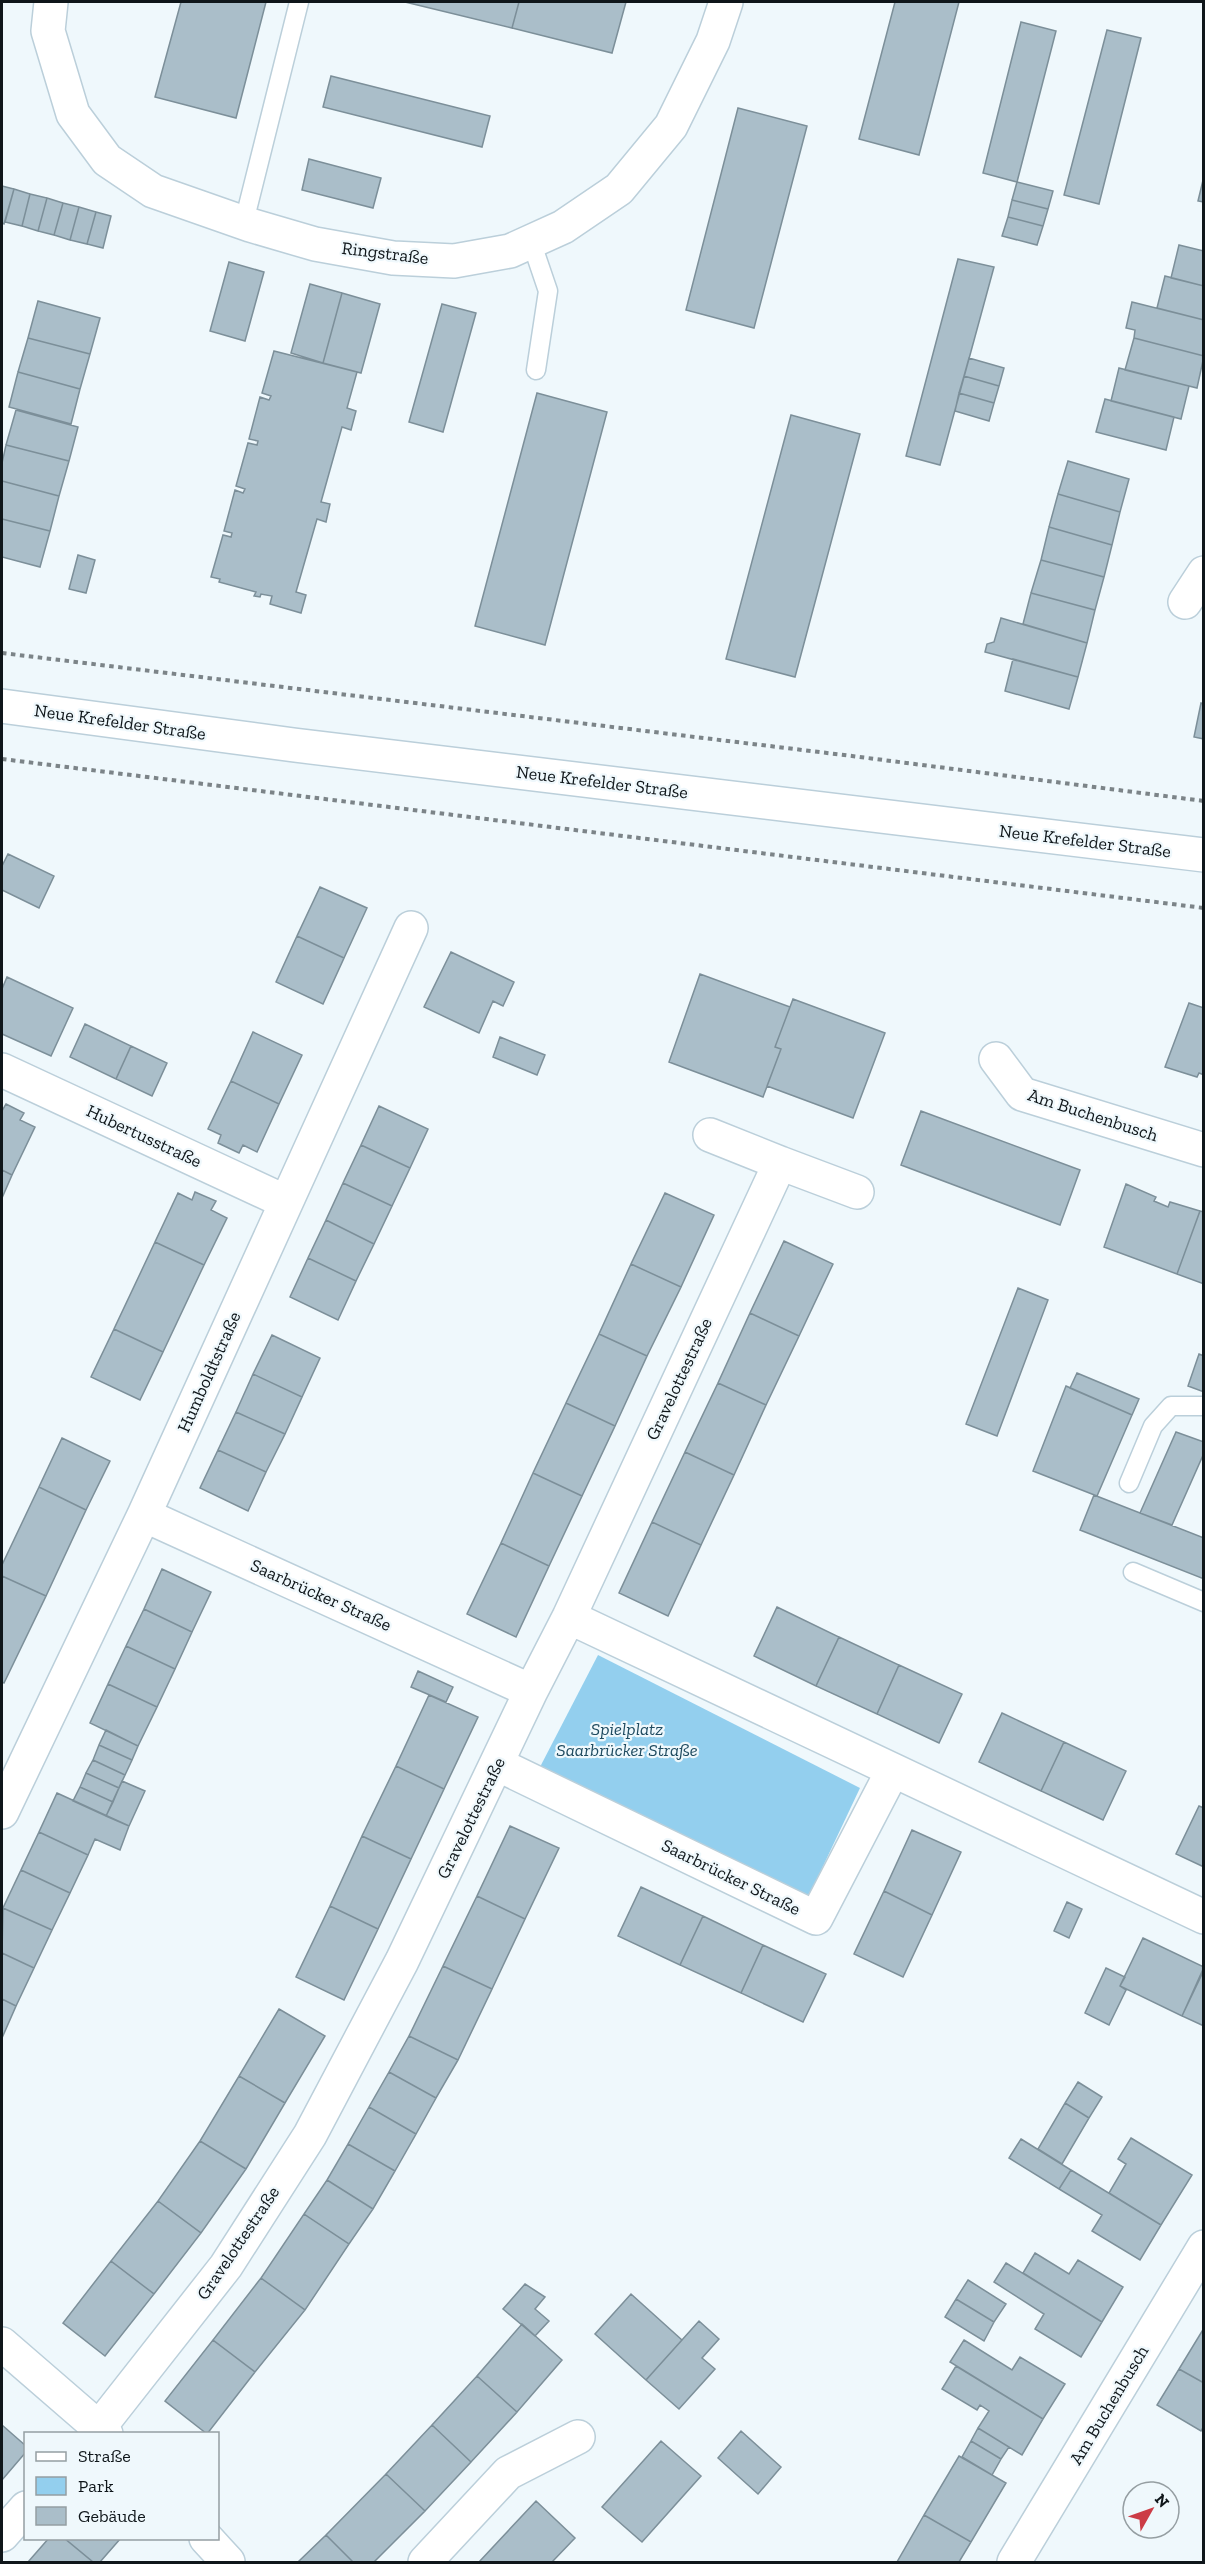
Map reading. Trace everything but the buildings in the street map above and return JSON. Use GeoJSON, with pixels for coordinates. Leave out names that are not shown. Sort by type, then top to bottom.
{"type":"FeatureCollection","features":[{"type":"Feature","properties":{"kind":"street","name":"Ringstraße"},"geometry":{"type":"LineString","coordinates":[[51,2],[48,31],[73,114],[107,160],[153,190],[315,244],[393,258],[454,261],[510,250],[564,227],[619,189],[671,126],[713,41],[726,2]]}},
{"type":"Feature","properties":{"kind":"street"},"geometry":{"type":"LineString","coordinates":[[1185,602],[1203,573]]}},
{"type":"Feature","properties":{"kind":"street","name":"Neue Krefelder Straße"},"geometry":{"type":"LineString","coordinates":[[2,706],[317,748],[1203,855]]}},
{"type":"Feature","properties":{"kind":"street","name":"Humboldtstraße"},"geometry":{"type":"LineString","coordinates":[[2,1812],[144,1515],[411,928]]}},
{"type":"Feature","properties":{"kind":"street","name":"Am Buchenbusch"},"geometry":{"type":"LineString","coordinates":[[996,1059],[1022,1094],[1203,1150]]}},
{"type":"Feature","properties":{"kind":"street","name":"Hubertusstraße"},"geometry":{"type":"LineString","coordinates":[[2,1070],[286,1202]]}},
{"type":"Feature","properties":{"kind":"street"},"geometry":{"type":"LineString","coordinates":[[710,1135],[857,1192]]}},
{"type":"Feature","properties":{"kind":"street","name":"Gravelottestraße"},"geometry":{"type":"LineString","coordinates":[[100,2431],[226,2266],[310,2135],[402,1961],[531,1691],[569,1617],[780,1163]]}},
{"type":"Feature","properties":{"kind":"street","name":"Saarbrücker Straße"},"geometry":{"type":"LineString","coordinates":[[144,1515],[531,1691]]}},
{"type":"Feature","properties":{"kind":"street"},"geometry":{"type":"LineString","coordinates":[[569,1617],[892,1772],[1203,1917]]}},
{"type":"Feature","properties":{"kind":"street","name":"Saarbrücker Straße"},"geometry":{"type":"LineString","coordinates":[[497,1764],[816,1918],[892,1772]]}},
{"type":"Feature","properties":{"kind":"street","name":"Am Buchenbusch"},"geometry":{"type":"LineString","coordinates":[[1014,2562],[1203,2247]]}},
{"type":"Feature","properties":{"kind":"street"},"geometry":{"type":"LineString","coordinates":[[2,2344],[100,2431]]}},
{"type":"Feature","properties":{"kind":"street"},"geometry":{"type":"LineString","coordinates":[[425,2562],[508,2473],[578,2437]]}},
{"type":"Feature","properties":{"kind":"street"},"geometry":{"type":"LineString","coordinates":[[2,2535],[24,2510]]}},
{"type":"Feature","properties":{"kind":"street"},"geometry":{"type":"LineString","coordinates":[[208,2540],[228,2562]]}},
{"type":"Feature","properties":{"kind":"lane"},"geometry":{"type":"LineString","coordinates":[[244,222],[299,2]]}},
{"type":"Feature","properties":{"kind":"lane"},"geometry":{"type":"LineString","coordinates":[[531,241],[548,291],[536,370]]}},
{"type":"Feature","properties":{"kind":"lane"},"geometry":{"type":"LineString","coordinates":[[1129,1483],[1153,1425],[1171,1406],[1203,1406]]}},
{"type":"Feature","properties":{"kind":"lane"},"geometry":{"type":"LineString","coordinates":[[1133,1572],[1203,1602]]}},
{"type":"Feature","properties":{"kind":"path"},"geometry":{"type":"LineString","coordinates":[[2,653],[1203,801]]}},
{"type":"Feature","properties":{"kind":"path"},"geometry":{"type":"LineString","coordinates":[[2,759],[1203,908]]}},
{"type":"Feature","properties":{"kind":"green space","name":"Spielplatz Saarbrücker Straße"},"geometry":{"type":"Polygon","coordinates":[[[598,1655],[860,1788],[808,1898],[540,1767],[598,1655]]]}}]}
